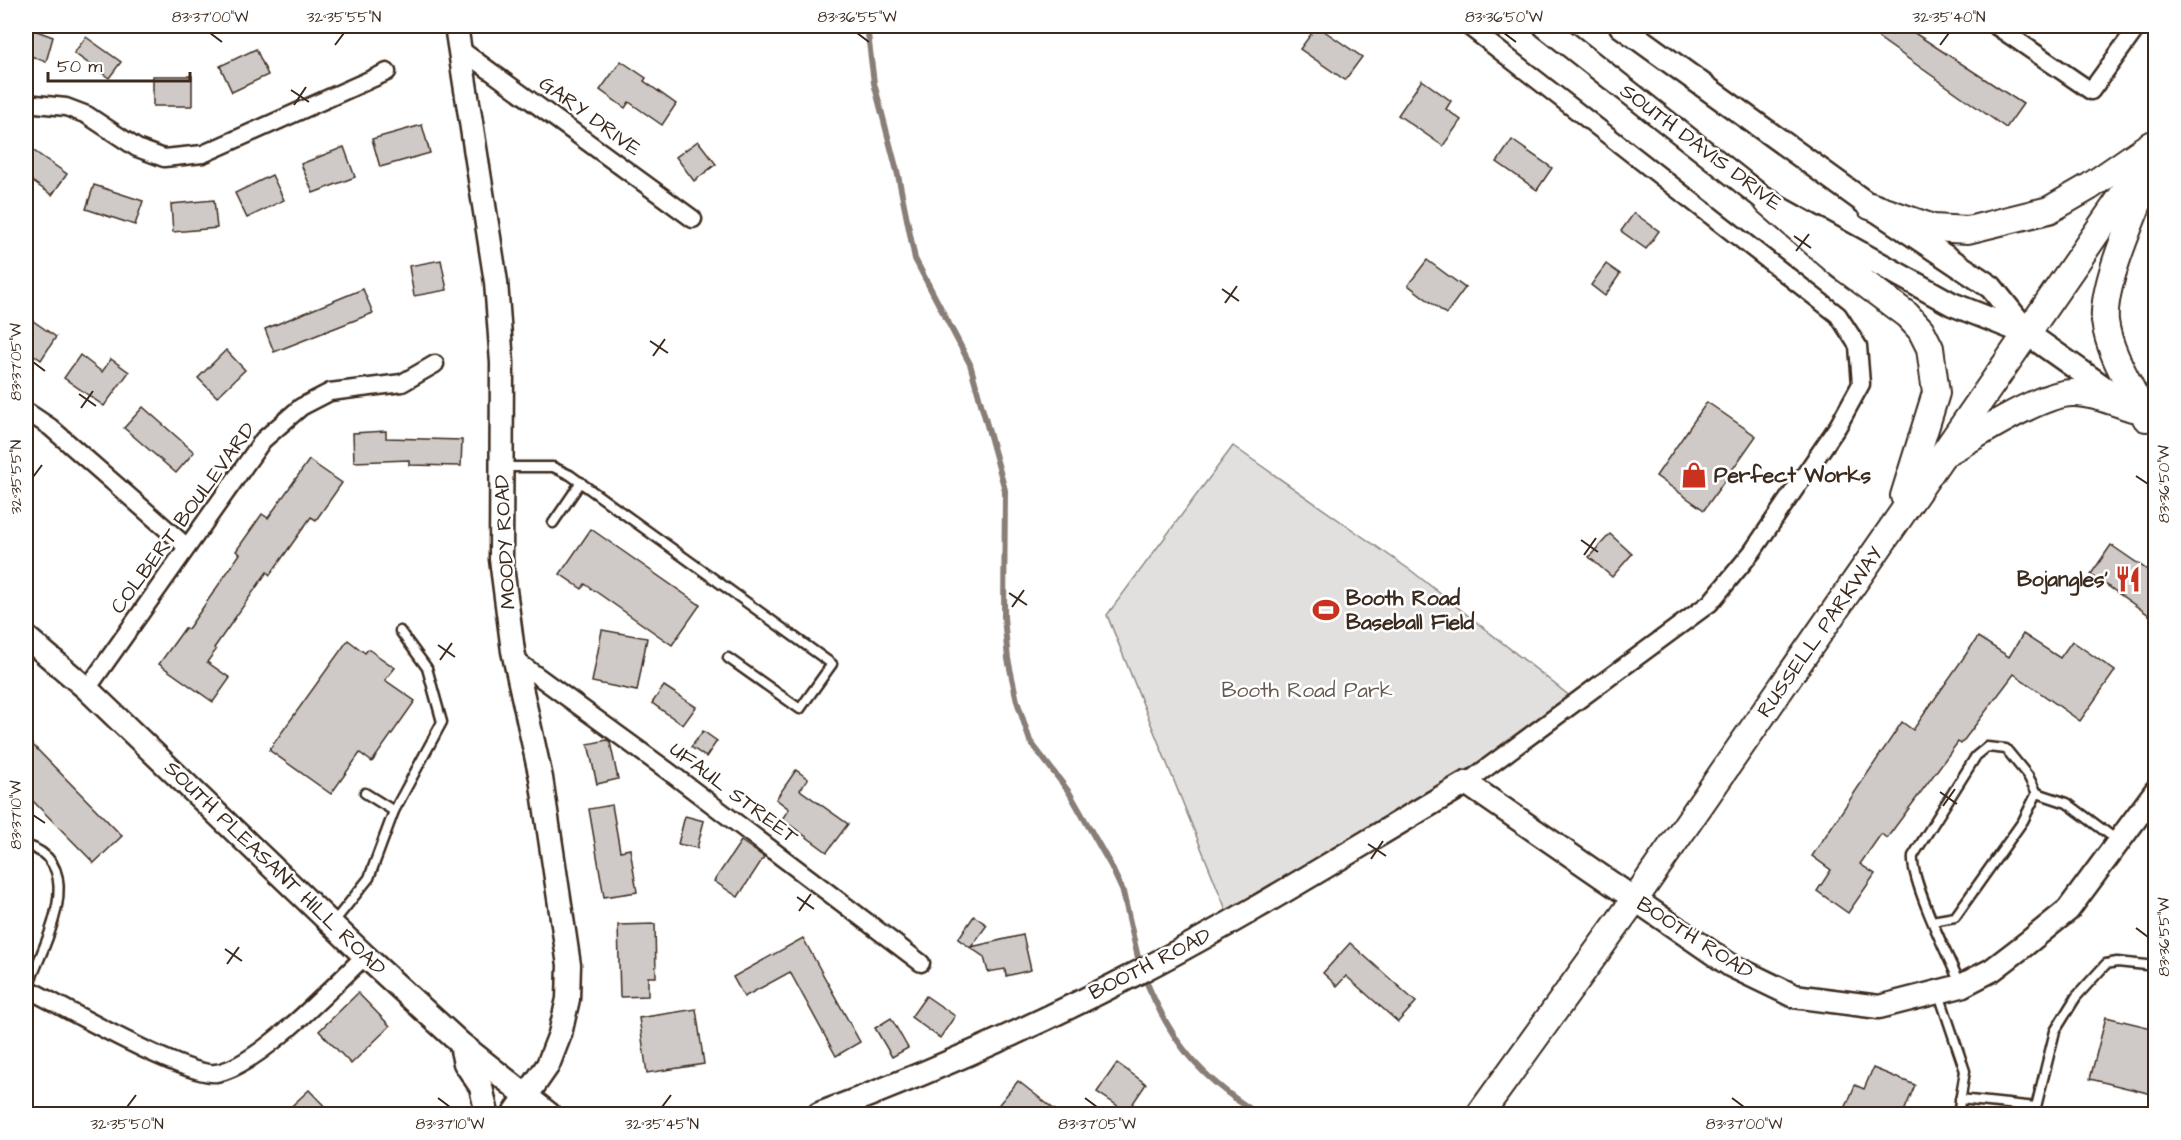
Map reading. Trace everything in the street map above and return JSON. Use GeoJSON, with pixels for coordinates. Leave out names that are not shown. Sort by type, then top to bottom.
{"type":"FeatureCollection","features":[{"type":"Feature","properties":{"kind":"main road"},"geometry":{"type":"LineString","coordinates":[[1870,206],[1933,228],[1968,230],[2049,210],[2089,187],[2156,141]]}},
{"type":"Feature","properties":{"kind":"main road","name":"RUSSELL PARKWAY"},"geometry":{"type":"LineString","coordinates":[[1480,1114],[1635,899],[2156,147]]}},
{"type":"Feature","properties":{"kind":"main road"},"geometry":{"type":"LineString","coordinates":[[2144,417],[2115,353],[2106,321],[2106,305],[2110,282],[2156,157]]}},
{"type":"Feature","properties":{"kind":"main road"},"geometry":{"type":"LineString","coordinates":[[1768,202],[1839,264],[1908,315],[1921,330],[1930,348],[1936,393],[1894,525]]}},
{"type":"Feature","properties":{"kind":"main road"},"geometry":{"type":"LineString","coordinates":[[1943,454],[2036,404],[2063,393],[2086,394],[2144,417]]}},
{"type":"Feature","properties":{"kind":"street","name":"MOODY ROAD"},"geometry":{"type":"LineString","coordinates":[[456,26],[496,282],[502,363],[501,559],[513,651],[541,778],[569,964],[568,999],[560,1034],[548,1065],[520,1106]]}},
{"type":"Feature","properties":{"kind":"street","name":"BOOTH ROAD"},"geometry":{"type":"LineString","coordinates":[[819,1114],[941,1067],[1142,971],[1283,893],[1466,783],[1710,603],[1752,552],[1838,426],[1861,384],[1858,346],[1838,315],[1468,26]]}},
{"type":"Feature","properties":{"kind":"street","name":"SOUTH DAVIS DRIVE"},"geometry":{"type":"LineString","coordinates":[[1545,26],[1768,202],[1952,304],[2028,334],[2144,417]]}},
{"type":"Feature","properties":{"kind":"street","name":"SOUTH DAVIS DRIVE"},"geometry":{"type":"LineString","coordinates":[[1621,26],[1870,206],[1991,287],[2028,334]]}},
{"type":"Feature","properties":{"kind":"street"},"geometry":{"type":"LineString","coordinates":[[1996,26],[2091,91],[2138,26]]}},
{"type":"Feature","properties":{"kind":"street","name":"GARY DRIVE"},"geometry":{"type":"LineString","coordinates":[[460,49],[693,219]]}},
{"type":"Feature","properties":{"kind":"street"},"geometry":{"type":"LineString","coordinates":[[26,103],[66,107],[87,115],[137,148],[164,158],[203,153],[387,72]]}},
{"type":"Feature","properties":{"kind":"street","name":"COLBERT BOULEVARD"},"geometry":{"type":"LineString","coordinates":[[87,689],[263,440],[301,407],[330,392],[402,383],[435,364]]}},
{"type":"Feature","properties":{"kind":"street"},"geometry":{"type":"LineString","coordinates":[[26,411],[50,427],[188,547]]}},
{"type":"Feature","properties":{"kind":"street","name":"SOUTH PLEASANT HILL ROAD"},"geometry":{"type":"LineString","coordinates":[[26,637],[87,689],[365,956],[460,1043],[520,1106]]}},
{"type":"Feature","properties":{"kind":"street","name":"UFAUL STREET"},"geometry":{"type":"LineString","coordinates":[[517,661],[677,778],[921,963]]}},
{"type":"Feature","properties":{"kind":"street","name":"BOOTH ROAD"},"geometry":{"type":"LineString","coordinates":[[1466,783],[1730,965],[1794,996],[1879,1007],[1961,986],[1992,970],[2067,910],[2156,791]]}},
{"type":"Feature","properties":{"kind":"street"},"geometry":{"type":"LineString","coordinates":[[26,988],[176,1065],[214,1074],[241,1065],[292,1023],[365,956]]}},
{"type":"Feature","properties":{"kind":"street"},"geometry":{"type":"LineString","coordinates":[[460,1043],[465,1063],[481,1087],[487,1114]]}},
{"type":"Feature","properties":{"kind":"street"},"geometry":{"type":"LineString","coordinates":[[520,1106],[549,1114]]}},
{"type":"Feature","properties":{"kind":"lane"},"geometry":{"type":"LineString","coordinates":[[501,467],[553,467],[581,482],[832,664],[800,709],[728,658]]}},
{"type":"Feature","properties":{"kind":"lane"},"geometry":{"type":"LineString","coordinates":[[554,523],[581,482]]}},
{"type":"Feature","properties":{"kind":"lane"},"geometry":{"type":"LineString","coordinates":[[333,923],[369,878],[394,811],[442,722],[427,668],[400,631]]}},
{"type":"Feature","properties":{"kind":"lane"},"geometry":{"type":"LineString","coordinates":[[1961,986],[1911,868],[1913,856],[1976,756],[1988,747],[2006,749],[2028,777],[2037,793],[2067,803],[2119,841]]}},
{"type":"Feature","properties":{"kind":"lane"},"geometry":{"type":"LineString","coordinates":[[365,793],[394,811]]}},
{"type":"Feature","properties":{"kind":"lane"},"geometry":{"type":"LineString","coordinates":[[1932,921],[1955,918],[2023,821],[2037,793]]}},
{"type":"Feature","properties":{"kind":"lane"},"geometry":{"type":"LineString","coordinates":[[26,845],[41,850],[56,866],[61,887],[44,944],[26,988]]}},
{"type":"Feature","properties":{"kind":"lane"},"geometry":{"type":"LineString","coordinates":[[1960,1099],[2036,1107],[2055,1031],[2076,997],[2106,964],[2117,962],[2156,966]]}},
{"type":"Feature","properties":{"kind":"lane"},"geometry":{"type":"LineString","coordinates":[[1939,993],[1965,1071],[1958,1114]]}},
{"type":"Feature","properties":{"kind":"green space","name":"Booth Road Park"},"geometry":{"type":"Polygon","coordinates":[[[1233,446],[1413,572],[1576,701],[1466,783],[1231,922],[1107,615],[1233,446]]]}},
{"type":"Feature","properties":{"kind":"building"},"geometry":{"type":"Polygon","coordinates":[[[1317,26],[1362,57],[1345,80],[1300,49],[1317,26]]]}},
{"type":"Feature","properties":{"kind":"building"},"geometry":{"type":"Polygon","coordinates":[[[1862,26],[1904,26],[2023,104],[2006,128],[1862,26]]]}},
{"type":"Feature","properties":{"kind":"building"},"geometry":{"type":"Polygon","coordinates":[[[26,27],[53,37],[46,62],[26,54],[26,27]]]}},
{"type":"Feature","properties":{"kind":"building"},"geometry":{"type":"Polygon","coordinates":[[[86,37],[121,62],[109,78],[74,53],[86,37]]]}},
{"type":"Feature","properties":{"kind":"building"},"geometry":{"type":"Polygon","coordinates":[[[256,49],[268,75],[232,92],[220,66],[256,49]]]}},
{"type":"Feature","properties":{"kind":"building"},"geometry":{"type":"Polygon","coordinates":[[[621,61],[646,78],[644,81],[676,104],[662,125],[629,102],[625,108],[600,90],[621,61]]]}},
{"type":"Feature","properties":{"kind":"building"},"geometry":{"type":"Polygon","coordinates":[[[153,76],[192,76],[192,106],[153,106],[153,76]]]}},
{"type":"Feature","properties":{"kind":"building"},"geometry":{"type":"Polygon","coordinates":[[[1422,80],[1451,101],[1446,109],[1461,120],[1443,146],[1398,115],[1422,80]]]}},
{"type":"Feature","properties":{"kind":"building"},"geometry":{"type":"Polygon","coordinates":[[[422,125],[430,153],[380,167],[372,139],[422,125]]]}},
{"type":"Feature","properties":{"kind":"building"},"geometry":{"type":"Polygon","coordinates":[[[1512,140],[1552,168],[1537,190],[1497,162],[1512,140]]]}},
{"type":"Feature","properties":{"kind":"building"},"geometry":{"type":"Polygon","coordinates":[[[698,141],[716,164],[694,181],[676,157],[698,141]]]}},
{"type":"Feature","properties":{"kind":"building"},"geometry":{"type":"Polygon","coordinates":[[[344,147],[355,177],[313,193],[301,164],[344,147]]]}},
{"type":"Feature","properties":{"kind":"building"},"geometry":{"type":"Polygon","coordinates":[[[31,149],[67,174],[52,195],[26,177],[26,157],[31,149]]]}},
{"type":"Feature","properties":{"kind":"building"},"geometry":{"type":"Polygon","coordinates":[[[272,175],[284,200],[247,218],[235,193],[272,175]]]}},
{"type":"Feature","properties":{"kind":"building"},"geometry":{"type":"Polygon","coordinates":[[[94,185],[143,201],[135,225],[86,209],[94,185]]]}},
{"type":"Feature","properties":{"kind":"building"},"geometry":{"type":"Polygon","coordinates":[[[214,200],[217,228],[173,232],[171,204],[214,200]]]}},
{"type":"Feature","properties":{"kind":"building"},"geometry":{"type":"Polygon","coordinates":[[[1634,213],[1659,231],[1646,249],[1621,231],[1634,213]]]}},
{"type":"Feature","properties":{"kind":"building"},"geometry":{"type":"Polygon","coordinates":[[[441,260],[447,290],[414,296],[409,266],[441,260]]]}},
{"type":"Feature","properties":{"kind":"building"},"geometry":{"type":"Polygon","coordinates":[[[1427,260],[1465,288],[1446,314],[1408,285],[1427,260]]]}},
{"type":"Feature","properties":{"kind":"building"},"geometry":{"type":"Polygon","coordinates":[[[1606,264],[1620,274],[1605,296],[1591,285],[1606,264]]]}},
{"type":"Feature","properties":{"kind":"building"},"geometry":{"type":"Polygon","coordinates":[[[363,289],[373,313],[274,352],[265,329],[363,289]]]}},
{"type":"Feature","properties":{"kind":"building"},"geometry":{"type":"Polygon","coordinates":[[[26,316],[56,337],[41,360],[26,349],[26,316]]]}},
{"type":"Feature","properties":{"kind":"building"},"geometry":{"type":"Polygon","coordinates":[[[226,350],[245,370],[217,397],[198,378],[226,350]]]}},
{"type":"Feature","properties":{"kind":"building"},"geometry":{"type":"Polygon","coordinates":[[[80,355],[102,372],[111,359],[129,372],[104,406],[64,378],[80,355]]]}},
{"type":"Feature","properties":{"kind":"building"},"geometry":{"type":"Polygon","coordinates":[[[1707,402],[1756,436],[1704,510],[1656,476],[1707,402]]]}},
{"type":"Feature","properties":{"kind":"building"},"geometry":{"type":"Polygon","coordinates":[[[143,407],[194,452],[176,473],[124,428],[143,407]]]}},
{"type":"Feature","properties":{"kind":"building"},"geometry":{"type":"Polygon","coordinates":[[[386,431],[386,438],[462,440],[461,466],[409,465],[409,460],[354,462],[353,433],[386,431]]]}},
{"type":"Feature","properties":{"kind":"building"},"geometry":{"type":"Polygon","coordinates":[[[309,460],[342,483],[316,520],[311,517],[270,575],[267,572],[214,648],[216,650],[207,662],[230,678],[213,702],[159,664],[185,628],[188,629],[240,554],[236,551],[262,514],[268,518],[309,460]]]}},
{"type":"Feature","properties":{"kind":"building"},"geometry":{"type":"Polygon","coordinates":[[[591,529],[700,605],[672,645],[585,584],[582,589],[560,574],[591,529]]]}},
{"type":"Feature","properties":{"kind":"building"},"geometry":{"type":"Polygon","coordinates":[[[1610,534],[1632,554],[1612,577],[1589,557],[1610,534]]]}},
{"type":"Feature","properties":{"kind":"building"},"geometry":{"type":"Polygon","coordinates":[[[2111,545],[2156,576],[2156,620],[2091,574],[2111,545]]]}},
{"type":"Feature","properties":{"kind":"building"},"geometry":{"type":"Polygon","coordinates":[[[602,630],[647,638],[637,691],[592,682],[602,630]]]}},
{"type":"Feature","properties":{"kind":"building"},"geometry":{"type":"Polygon","coordinates":[[[2023,634],[2060,658],[2072,641],[2115,671],[2080,721],[2014,674],[1961,744],[1958,742],[1887,838],[1881,834],[1860,864],[1875,874],[1848,913],[1817,891],[1831,870],[1812,856],[1902,722],[1913,730],[1978,637],[2009,657],[2023,634]]]}},
{"type":"Feature","properties":{"kind":"building"},"geometry":{"type":"Polygon","coordinates":[[[348,640],[365,653],[368,649],[395,668],[385,680],[415,701],[372,762],[360,753],[331,794],[269,750],[348,640]]]}},
{"type":"Feature","properties":{"kind":"building"},"geometry":{"type":"Polygon","coordinates":[[[664,686],[696,707],[683,725],[652,703],[664,686]]]}},
{"type":"Feature","properties":{"kind":"building"},"geometry":{"type":"Polygon","coordinates":[[[703,731],[717,741],[706,757],[691,747],[703,731]]]}},
{"type":"Feature","properties":{"kind":"building"},"geometry":{"type":"Polygon","coordinates":[[[26,738],[122,836],[94,863],[26,794],[26,738]]]}},
{"type":"Feature","properties":{"kind":"building"},"geometry":{"type":"Polygon","coordinates":[[[607,740],[610,742],[618,779],[597,784],[588,744],[607,740]]]}},
{"type":"Feature","properties":{"kind":"building"},"geometry":{"type":"Polygon","coordinates":[[[796,770],[808,779],[800,790],[848,824],[827,852],[782,819],[789,809],[776,799],[796,770]]]}},
{"type":"Feature","properties":{"kind":"building"},"geometry":{"type":"Polygon","coordinates":[[[612,805],[620,851],[630,849],[637,892],[604,897],[589,809],[612,805]]]}},
{"type":"Feature","properties":{"kind":"building"},"geometry":{"type":"Polygon","coordinates":[[[685,816],[704,821],[697,848],[678,844],[685,816]]]}},
{"type":"Feature","properties":{"kind":"building"},"geometry":{"type":"Polygon","coordinates":[[[741,841],[764,857],[738,897],[714,881],[741,841]]]}},
{"type":"Feature","properties":{"kind":"building"},"geometry":{"type":"Polygon","coordinates":[[[974,916],[987,925],[971,947],[1023,935],[1031,970],[1006,976],[1005,969],[988,972],[984,957],[958,939],[974,916]]]}},
{"type":"Feature","properties":{"kind":"building"},"geometry":{"type":"Polygon","coordinates":[[[655,924],[656,977],[648,977],[648,996],[620,997],[618,925],[655,924]]]}},
{"type":"Feature","properties":{"kind":"building"},"geometry":{"type":"Polygon","coordinates":[[[803,938],[860,1042],[836,1056],[790,972],[744,997],[733,977],[803,938]]]}},
{"type":"Feature","properties":{"kind":"building"},"geometry":{"type":"Polygon","coordinates":[[[1350,943],[1416,1002],[1398,1022],[1346,976],[1337,986],[1323,973],[1350,943]]]}},
{"type":"Feature","properties":{"kind":"building"},"geometry":{"type":"Polygon","coordinates":[[[358,993],[390,1026],[351,1064],[319,1031],[358,993]]]}},
{"type":"Feature","properties":{"kind":"building"},"geometry":{"type":"Polygon","coordinates":[[[926,996],[955,1016],[940,1038],[911,1017],[926,996]]]}},
{"type":"Feature","properties":{"kind":"building"},"geometry":{"type":"Polygon","coordinates":[[[696,1009],[704,1064],[647,1073],[639,1018],[696,1009]]]}},
{"type":"Feature","properties":{"kind":"building"},"geometry":{"type":"Polygon","coordinates":[[[2106,1017],[2156,1029],[2156,1095],[2090,1079],[2106,1017]]]}},
{"type":"Feature","properties":{"kind":"building"},"geometry":{"type":"Polygon","coordinates":[[[891,1018],[908,1048],[892,1057],[875,1028],[891,1018]]]}},
{"type":"Feature","properties":{"kind":"building"},"geometry":{"type":"Polygon","coordinates":[[[1117,1063],[1146,1084],[1127,1112],[1097,1092],[1117,1063]]]}},
{"type":"Feature","properties":{"kind":"building"},"geometry":{"type":"Polygon","coordinates":[[[1873,1068],[1915,1085],[1903,1114],[1843,1114],[1855,1085],[1864,1089],[1873,1068]]]}},
{"type":"Feature","properties":{"kind":"building"},"geometry":{"type":"Polygon","coordinates":[[[1018,1081],[1060,1114],[991,1114],[1018,1081]]]}},
{"type":"Feature","properties":{"kind":"building"},"geometry":{"type":"Polygon","coordinates":[[[309,1090],[332,1114],[283,1114],[309,1090]]]}},
{"type":"Feature","properties":{"kind":"waterway"},"geometry":{"type":"LineString","coordinates":[[867,26],[874,83],[898,175],[915,259],[970,364],[1005,490],[1004,617],[1008,659],[1017,701],[1030,741],[1069,792],[1111,866],[1123,892],[1139,962]]}},
{"type":"Feature","properties":{"kind":"waterway"},"geometry":{"type":"LineString","coordinates":[[1144,976],[1165,1020],[1189,1056],[1219,1086],[1258,1114]]}},
{"type":"Feature","properties":{"kind":"place","name":"Perfect Works"},"geometry":{"type":"Point","coordinates":[1694,475]}},
{"type":"Feature","properties":{"kind":"place","name":"Bojangles'"},"geometry":{"type":"Point","coordinates":[2128,579]}},
{"type":"Feature","properties":{"kind":"place","name":"Booth Road Baseball Field"},"geometry":{"type":"Point","coordinates":[1326,610]}}]}
